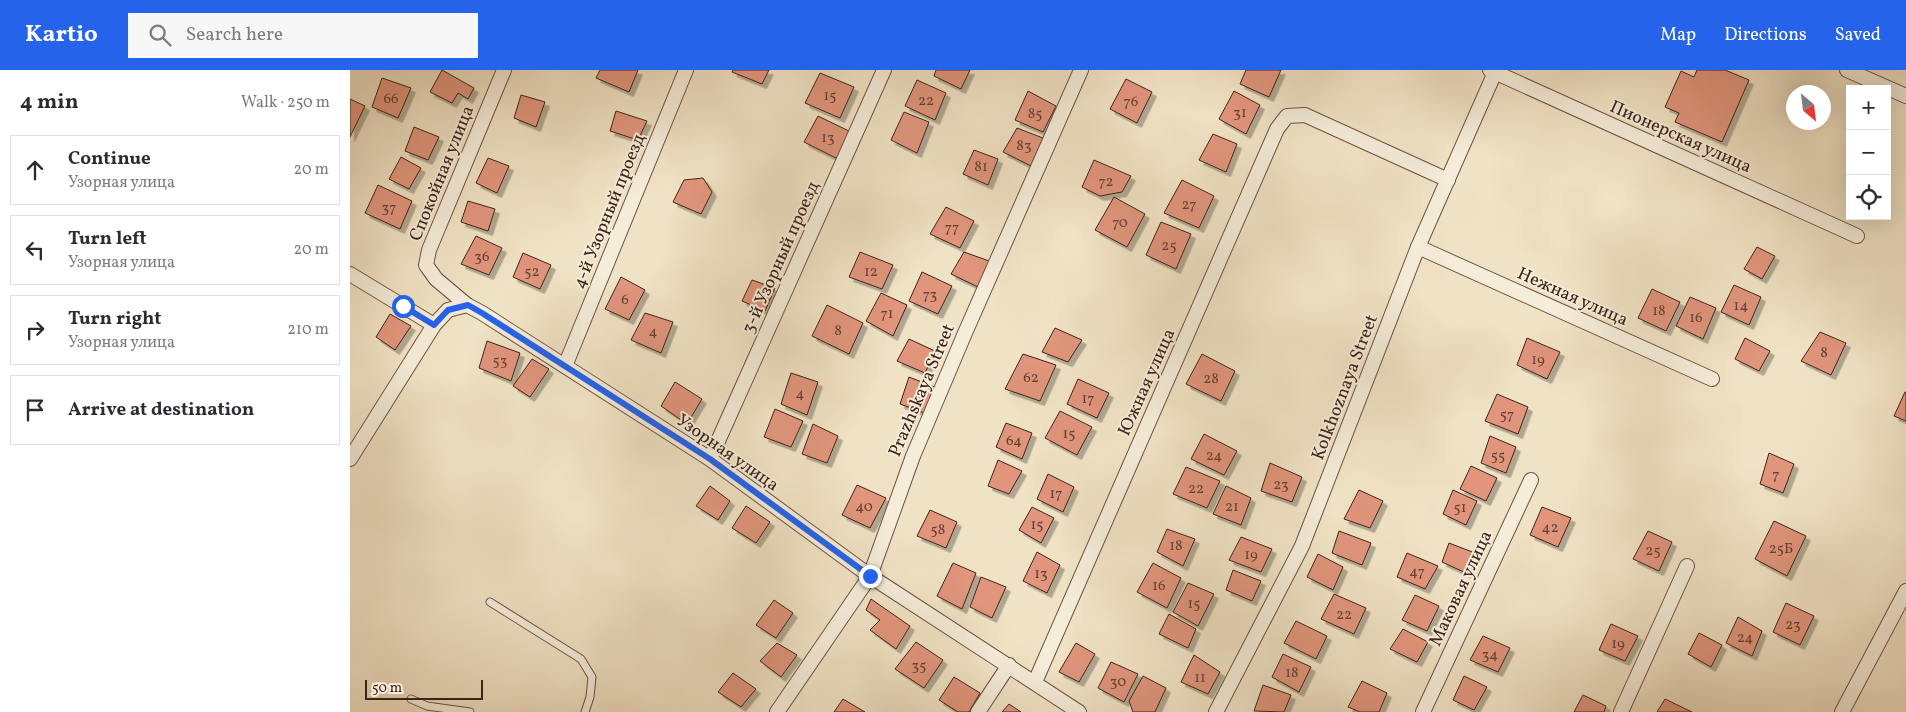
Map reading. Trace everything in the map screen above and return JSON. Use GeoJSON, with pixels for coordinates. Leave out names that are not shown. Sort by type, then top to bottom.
{"type":"FeatureCollection","features":[{"type":"Feature","properties":{"kind":"street","name":"Спокойная улица"},"geometry":{"type":"LineString","coordinates":[[468,305],[436,279],[426,265],[429,250],[504,70]]}},
{"type":"Feature","properties":{"kind":"street","name":"4-й Узорный проезд"},"geometry":{"type":"LineString","coordinates":[[565,366],[686,70]]}},
{"type":"Feature","properties":{"kind":"street","name":"3-й Узорный проезд"},"geometry":{"type":"LineString","coordinates":[[710,459],[884,70]]}},
{"type":"Feature","properties":{"kind":"street","name":"Prazhskaya Street"},"geometry":{"type":"LineString","coordinates":[[777,712],[870,576],[913,456],[1081,70]]}},
{"type":"Feature","properties":{"kind":"street"},"geometry":{"type":"LineString","coordinates":[[1847,70],[1906,96]]}},
{"type":"Feature","properties":{"kind":"street","name":"Kolkhoznaya Street"},"geometry":{"type":"LineString","coordinates":[[1216,712],[1302,546],[1418,247],[1494,71]]}},
{"type":"Feature","properties":{"kind":"street","name":"Пионерская улица"},"geometry":{"type":"LineString","coordinates":[[1494,71],[1857,236]]}},
{"type":"Feature","properties":{"kind":"street","name":"Южная улица"},"geometry":{"type":"LineString","coordinates":[[1035,682],[1276,129],[1287,116],[1305,115],[1448,180]]}},
{"type":"Feature","properties":{"kind":"street","name":"Нежная улица"},"geometry":{"type":"LineString","coordinates":[[1418,247],[1712,379]]}},
{"type":"Feature","properties":{"kind":"street"},"geometry":{"type":"LineString","coordinates":[[350,274],[434,325]]}},
{"type":"Feature","properties":{"kind":"street"},"geometry":{"type":"LineString","coordinates":[[350,459],[434,325],[448,310],[468,305]]}},
{"type":"Feature","properties":{"kind":"street","name":"Узорная улица"},"geometry":{"type":"LineString","coordinates":[[468,305],[710,459],[870,576],[1079,712]]}},
{"type":"Feature","properties":{"kind":"street"},"geometry":{"type":"LineString","coordinates":[[350,433],[362,441]]}},
{"type":"Feature","properties":{"kind":"street","name":"Маковая улица"},"geometry":{"type":"LineString","coordinates":[[1424,712],[1531,480]]}},
{"type":"Feature","properties":{"kind":"street"},"geometry":{"type":"LineString","coordinates":[[1621,712],[1687,566]]}},
{"type":"Feature","properties":{"kind":"street"},"geometry":{"type":"LineString","coordinates":[[1842,712],[1906,591]]}},
{"type":"Feature","properties":{"kind":"street"},"geometry":{"type":"LineString","coordinates":[[978,712],[1009,665]]}},
{"type":"Feature","properties":{"kind":"lane"},"geometry":{"type":"LineString","coordinates":[[490,602],[581,659],[592,677],[590,697],[585,712]]}},
{"type":"Feature","properties":{"kind":"lane"},"geometry":{"type":"LineString","coordinates":[[411,699],[427,706],[470,712]]}},
{"type":"Feature","properties":{"kind":"building"},"geometry":{"type":"Polygon","coordinates":[[[442,70],[474,88],[468,99],[458,93],[452,103],[430,92],[442,70]]]}},
{"type":"Feature","properties":{"kind":"building"},"geometry":{"type":"Polygon","coordinates":[[[600,70],[638,70],[629,92],[596,78],[600,70]]]}},
{"type":"Feature","properties":{"kind":"building"},"geometry":{"type":"Polygon","coordinates":[[[733,70],[769,70],[762,84],[732,72],[733,70]]]}},
{"type":"Feature","properties":{"kind":"building"},"geometry":{"type":"Polygon","coordinates":[[[936,70],[970,70],[961,89],[934,76],[936,70]]]}},
{"type":"Feature","properties":{"kind":"building"},"geometry":{"type":"Polygon","coordinates":[[[1246,70],[1281,70],[1269,97],[1240,84],[1246,70]]]}},
{"type":"Feature","properties":{"kind":"building"},"geometry":{"type":"Polygon","coordinates":[[[1697,70],[1725,70],[1749,80],[1722,142],[1675,122],[1679,113],[1665,107],[1681,71],[1694,77],[1697,70]]]}},
{"type":"Feature","properties":{"kind":"building"},"geometry":{"type":"Polygon","coordinates":[[[820,73],[854,87],[840,118],[805,103],[820,73]]]}},
{"type":"Feature","properties":{"kind":"building"},"geometry":{"type":"Polygon","coordinates":[[[382,78],[411,88],[398,118],[372,107],[382,78]]]}},
{"type":"Feature","properties":{"kind":"building"},"geometry":{"type":"Polygon","coordinates":[[[1126,79],[1152,92],[1137,123],[1110,109],[1126,79]]]}},
{"type":"Feature","properties":{"kind":"building"},"geometry":{"type":"Polygon","coordinates":[[[917,80],[946,93],[935,120],[905,106],[917,80]]]}},
{"type":"Feature","properties":{"kind":"building"},"geometry":{"type":"Polygon","coordinates":[[[1028,91],[1056,106],[1043,132],[1015,120],[1028,91]]]}},
{"type":"Feature","properties":{"kind":"building"},"geometry":{"type":"Polygon","coordinates":[[[1234,91],[1260,105],[1246,134],[1219,119],[1234,91]]]}},
{"type":"Feature","properties":{"kind":"building"},"geometry":{"type":"Polygon","coordinates":[[[521,95],[545,102],[536,127],[514,118],[521,95]]]}},
{"type":"Feature","properties":{"kind":"building"},"geometry":{"type":"Polygon","coordinates":[[[350,99],[365,106],[350,137],[350,99]]]}},
{"type":"Feature","properties":{"kind":"building"},"geometry":{"type":"Polygon","coordinates":[[[616,111],[647,121],[638,140],[610,131],[616,111]]]}},
{"type":"Feature","properties":{"kind":"building"},"geometry":{"type":"Polygon","coordinates":[[[904,112],[929,122],[917,153],[891,140],[904,112]]]}},
{"type":"Feature","properties":{"kind":"building"},"geometry":{"type":"Polygon","coordinates":[[[818,116],[851,132],[840,160],[804,142],[818,116]]]}},
{"type":"Feature","properties":{"kind":"building"},"geometry":{"type":"Polygon","coordinates":[[[414,127],[439,137],[428,160],[405,151],[414,127]]]}},
{"type":"Feature","properties":{"kind":"building"},"geometry":{"type":"Polygon","coordinates":[[[1017,128],[1043,138],[1031,166],[1003,152],[1017,128]]]}},
{"type":"Feature","properties":{"kind":"building"},"geometry":{"type":"Polygon","coordinates":[[[1213,134],[1237,144],[1226,172],[1199,160],[1213,134]]]}},
{"type":"Feature","properties":{"kind":"building"},"geometry":{"type":"Polygon","coordinates":[[[974,150],[998,159],[988,185],[963,174],[974,150]]]}},
{"type":"Feature","properties":{"kind":"building"},"geometry":{"type":"Polygon","coordinates":[[[401,157],[421,168],[409,189],[389,179],[401,157]]]}},
{"type":"Feature","properties":{"kind":"building"},"geometry":{"type":"Polygon","coordinates":[[[488,158],[509,166],[497,193],[476,183],[488,158]]]}},
{"type":"Feature","properties":{"kind":"building"},"geometry":{"type":"Polygon","coordinates":[[[1094,160],[1131,176],[1122,192],[1100,196],[1082,187],[1094,160]]]}},
{"type":"Feature","properties":{"kind":"building"},"geometry":{"type":"Polygon","coordinates":[[[703,178],[712,192],[701,214],[673,202],[684,180],[703,178]]]}},
{"type":"Feature","properties":{"kind":"building"},"geometry":{"type":"Polygon","coordinates":[[[1182,180],[1214,196],[1199,228],[1164,213],[1182,180]]]}},
{"type":"Feature","properties":{"kind":"building"},"geometry":{"type":"Polygon","coordinates":[[[378,185],[412,201],[400,229],[365,213],[378,185]]]}},
{"type":"Feature","properties":{"kind":"building"},"geometry":{"type":"Polygon","coordinates":[[[1114,197],[1145,214],[1127,247],[1095,230],[1114,197]]]}},
{"type":"Feature","properties":{"kind":"building"},"geometry":{"type":"Polygon","coordinates":[[[468,201],[495,209],[488,231],[461,222],[468,201]]]}},
{"type":"Feature","properties":{"kind":"building"},"geometry":{"type":"Polygon","coordinates":[[[946,207],[974,221],[960,248],[930,234],[946,207]]]}},
{"type":"Feature","properties":{"kind":"building"},"geometry":{"type":"Polygon","coordinates":[[[1161,222],[1191,234],[1176,269],[1146,255],[1161,222]]]}},
{"type":"Feature","properties":{"kind":"building"},"geometry":{"type":"Polygon","coordinates":[[[476,236],[502,248],[489,275],[461,264],[476,236]]]}},
{"type":"Feature","properties":{"kind":"building"},"geometry":{"type":"Polygon","coordinates":[[[1757,247],[1775,256],[1762,279],[1744,269],[1757,247]]]}},
{"type":"Feature","properties":{"kind":"building"},"geometry":{"type":"Polygon","coordinates":[[[860,252],[893,265],[882,289],[849,277],[860,252]]]}},
{"type":"Feature","properties":{"kind":"building"},"geometry":{"type":"Polygon","coordinates":[[[964,252],[992,262],[980,288],[951,274],[964,252]]]}},
{"type":"Feature","properties":{"kind":"building"},"geometry":{"type":"Polygon","coordinates":[[[523,253],[551,265],[540,289],[513,277],[523,253]]]}},
{"type":"Feature","properties":{"kind":"building"},"geometry":{"type":"Polygon","coordinates":[[[922,272],[952,286],[938,314],[909,301],[922,272]]]}},
{"type":"Feature","properties":{"kind":"building"},"geometry":{"type":"Polygon","coordinates":[[[621,277],[645,290],[629,320],[605,309],[621,277]]]}},
{"type":"Feature","properties":{"kind":"building"},"geometry":{"type":"Polygon","coordinates":[[[752,280],[775,288],[765,311],[742,301],[752,280]]]}},
{"type":"Feature","properties":{"kind":"building"},"geometry":{"type":"Polygon","coordinates":[[[1734,285],[1761,297],[1749,325],[1721,312],[1734,285]]]}},
{"type":"Feature","properties":{"kind":"building"},"geometry":{"type":"Polygon","coordinates":[[[1652,289],[1680,302],[1666,331],[1638,318],[1652,289]]]}},
{"type":"Feature","properties":{"kind":"building"},"geometry":{"type":"Polygon","coordinates":[[[881,293],[907,305],[893,336],[866,321],[881,293]]]}},
{"type":"Feature","properties":{"kind":"building"},"geometry":{"type":"Polygon","coordinates":[[[1690,297],[1716,308],[1703,339],[1676,326],[1690,297]]]}},
{"type":"Feature","properties":{"kind":"building"},"geometry":{"type":"Polygon","coordinates":[[[827,305],[863,323],[849,354],[812,336],[827,305]]]}},
{"type":"Feature","properties":{"kind":"building"},"geometry":{"type":"Polygon","coordinates":[[[645,313],[673,322],[661,353],[631,340],[645,313]]]}},
{"type":"Feature","properties":{"kind":"building"},"geometry":{"type":"Polygon","coordinates":[[[390,314],[411,326],[395,350],[376,337],[390,314]]]}},
{"type":"Feature","properties":{"kind":"building"},"geometry":{"type":"Polygon","coordinates":[[[1055,328],[1082,340],[1068,362],[1042,352],[1055,328]]]}},
{"type":"Feature","properties":{"kind":"building"},"geometry":{"type":"Polygon","coordinates":[[[1820,332],[1846,343],[1831,375],[1801,361],[1820,332]]]}},
{"type":"Feature","properties":{"kind":"building"},"geometry":{"type":"Polygon","coordinates":[[[1527,338],[1560,352],[1547,379],[1517,365],[1527,338]]]}},
{"type":"Feature","properties":{"kind":"building"},"geometry":{"type":"Polygon","coordinates":[[[1745,338],[1770,351],[1759,371],[1735,359],[1745,338]]]}},
{"type":"Feature","properties":{"kind":"building"},"geometry":{"type":"Polygon","coordinates":[[[909,339],[935,351],[925,373],[897,361],[909,339]]]}},
{"type":"Feature","properties":{"kind":"building"},"geometry":{"type":"Polygon","coordinates":[[[487,341],[520,353],[511,381],[479,368],[487,341]]]}},
{"type":"Feature","properties":{"kind":"building"},"geometry":{"type":"Polygon","coordinates":[[[1023,354],[1056,365],[1040,401],[1005,389],[1023,354]]]}},
{"type":"Feature","properties":{"kind":"building"},"geometry":{"type":"Polygon","coordinates":[[[1202,354],[1235,371],[1221,401],[1186,384],[1202,354]]]}},
{"type":"Feature","properties":{"kind":"building"},"geometry":{"type":"Polygon","coordinates":[[[532,359],[549,369],[530,397],[513,386],[532,359]]]}},
{"type":"Feature","properties":{"kind":"building"},"geometry":{"type":"Polygon","coordinates":[[[791,373],[818,382],[807,415],[781,404],[791,373]]]}},
{"type":"Feature","properties":{"kind":"building"},"geometry":{"type":"Polygon","coordinates":[[[909,377],[937,388],[927,414],[900,404],[909,377]]]}},
{"type":"Feature","properties":{"kind":"building"},"geometry":{"type":"Polygon","coordinates":[[[1078,379],[1109,393],[1097,418],[1067,404],[1078,379]]]}},
{"type":"Feature","properties":{"kind":"building"},"geometry":{"type":"Polygon","coordinates":[[[675,382],[702,399],[687,424],[661,406],[675,382]]]}},
{"type":"Feature","properties":{"kind":"building"},"geometry":{"type":"Polygon","coordinates":[[[1906,392],[1906,421],[1894,416],[1906,392]]]}},
{"type":"Feature","properties":{"kind":"building"},"geometry":{"type":"Polygon","coordinates":[[[1497,394],[1528,407],[1518,434],[1485,421],[1497,394]]]}},
{"type":"Feature","properties":{"kind":"building"},"geometry":{"type":"Polygon","coordinates":[[[775,409],[803,421],[791,447],[764,437],[775,409]]]}},
{"type":"Feature","properties":{"kind":"building"},"geometry":{"type":"Polygon","coordinates":[[[1060,411],[1092,427],[1077,455],[1045,438],[1060,411]]]}},
{"type":"Feature","properties":{"kind":"building"},"geometry":{"type":"Polygon","coordinates":[[[1006,423],[1032,433],[1022,459],[996,447],[1006,423]]]}},
{"type":"Feature","properties":{"kind":"building"},"geometry":{"type":"Polygon","coordinates":[[[813,424],[838,436],[827,463],[802,454],[813,424]]]}},
{"type":"Feature","properties":{"kind":"building"},"geometry":{"type":"Polygon","coordinates":[[[1204,434],[1237,451],[1224,475],[1191,459],[1204,434]]]}},
{"type":"Feature","properties":{"kind":"building"},"geometry":{"type":"Polygon","coordinates":[[[1490,436],[1516,447],[1506,473],[1481,463],[1490,436]]]}},
{"type":"Feature","properties":{"kind":"building"},"geometry":{"type":"Polygon","coordinates":[[[1769,453],[1794,464],[1783,493],[1760,484],[1769,453]]]}},
{"type":"Feature","properties":{"kind":"building"},"geometry":{"type":"Polygon","coordinates":[[[998,460],[1022,471],[1009,494],[988,486],[998,460]]]}},
{"type":"Feature","properties":{"kind":"building"},"geometry":{"type":"Polygon","coordinates":[[[1270,463],[1302,477],[1292,502],[1261,491],[1270,463]]]}},
{"type":"Feature","properties":{"kind":"building"},"geometry":{"type":"Polygon","coordinates":[[[1471,466],[1497,478],[1486,501],[1460,489],[1471,466]]]}},
{"type":"Feature","properties":{"kind":"building"},"geometry":{"type":"Polygon","coordinates":[[[1186,467],[1220,481],[1207,508],[1173,494],[1186,467]]]}},
{"type":"Feature","properties":{"kind":"building"},"geometry":{"type":"Polygon","coordinates":[[[1048,474],[1074,487],[1063,512],[1037,499],[1048,474]]]}},
{"type":"Feature","properties":{"kind":"building"},"geometry":{"type":"Polygon","coordinates":[[[857,485],[886,498],[870,528],[842,515],[857,485]]]}},
{"type":"Feature","properties":{"kind":"building"},"geometry":{"type":"Polygon","coordinates":[[[710,486],[730,501],[718,520],[696,506],[710,486]]]}},
{"type":"Feature","properties":{"kind":"building"},"geometry":{"type":"Polygon","coordinates":[[[1226,486],[1251,498],[1241,525],[1213,514],[1226,486]]]}},
{"type":"Feature","properties":{"kind":"building"},"geometry":{"type":"Polygon","coordinates":[[[1359,490],[1383,501],[1370,528],[1344,519],[1359,490]]]}},
{"type":"Feature","properties":{"kind":"building"},"geometry":{"type":"Polygon","coordinates":[[[1453,490],[1477,501],[1466,525],[1443,514],[1453,490]]]}},
{"type":"Feature","properties":{"kind":"building"},"geometry":{"type":"Polygon","coordinates":[[[746,506],[770,522],[756,543],[732,528],[746,506]]]}},
{"type":"Feature","properties":{"kind":"building"},"geometry":{"type":"Polygon","coordinates":[[[1032,507],[1054,518],[1041,543],[1019,530],[1032,507]]]}},
{"type":"Feature","properties":{"kind":"building"},"geometry":{"type":"Polygon","coordinates":[[[1542,507],[1571,518],[1558,547],[1530,535],[1542,507]]]}},
{"type":"Feature","properties":{"kind":"building"},"geometry":{"type":"Polygon","coordinates":[[[930,510],[957,522],[946,548],[917,536],[930,510]]]}},
{"type":"Feature","properties":{"kind":"building"},"geometry":{"type":"Polygon","coordinates":[[[1774,521],[1806,536],[1787,576],[1755,559],[1774,521]]]}},
{"type":"Feature","properties":{"kind":"building"},"geometry":{"type":"Polygon","coordinates":[[[1167,529],[1195,539],[1183,566],[1157,552],[1167,529]]]}},
{"type":"Feature","properties":{"kind":"building"},"geometry":{"type":"Polygon","coordinates":[[[1339,531],[1371,543],[1362,565],[1332,553],[1339,531]]]}},
{"type":"Feature","properties":{"kind":"building"},"geometry":{"type":"Polygon","coordinates":[[[1648,531],[1672,542],[1659,571],[1633,559],[1648,531]]]}},
{"type":"Feature","properties":{"kind":"building"},"geometry":{"type":"Polygon","coordinates":[[[1241,537],[1272,549],[1261,572],[1229,560],[1241,537]]]}},
{"type":"Feature","properties":{"kind":"building"},"geometry":{"type":"Polygon","coordinates":[[[1449,543],[1475,553],[1466,573],[1442,562],[1449,543]]]}},
{"type":"Feature","properties":{"kind":"building"},"geometry":{"type":"Polygon","coordinates":[[[1037,552],[1060,565],[1047,593],[1023,581],[1037,552]]]}},
{"type":"Feature","properties":{"kind":"building"},"geometry":{"type":"Polygon","coordinates":[[[1407,553],[1438,566],[1425,589],[1397,577],[1407,553]]]}},
{"type":"Feature","properties":{"kind":"building"},"geometry":{"type":"Polygon","coordinates":[[[1318,554],[1343,567],[1333,590],[1307,577],[1318,554]]]}},
{"type":"Feature","properties":{"kind":"building"},"geometry":{"type":"Polygon","coordinates":[[[953,563],[976,573],[962,609],[937,596],[953,563]]]}},
{"type":"Feature","properties":{"kind":"building"},"geometry":{"type":"Polygon","coordinates":[[[1153,563],[1181,578],[1167,608],[1137,592],[1153,563]]]}},
{"type":"Feature","properties":{"kind":"building"},"geometry":{"type":"Polygon","coordinates":[[[1233,570],[1261,581],[1252,601],[1226,590],[1233,570]]]}},
{"type":"Feature","properties":{"kind":"building"},"geometry":{"type":"Polygon","coordinates":[[[981,577],[1006,587],[992,618],[970,607],[981,577]]]}},
{"type":"Feature","properties":{"kind":"building"},"geometry":{"type":"Polygon","coordinates":[[[1188,583],[1214,594],[1198,626],[1173,612],[1188,583]]]}},
{"type":"Feature","properties":{"kind":"building"},"geometry":{"type":"Polygon","coordinates":[[[1334,594],[1366,608],[1354,634],[1321,619],[1334,594]]]}},
{"type":"Feature","properties":{"kind":"building"},"geometry":{"type":"Polygon","coordinates":[[[1415,595],[1439,606],[1427,631],[1402,620],[1415,595]]]}},
{"type":"Feature","properties":{"kind":"building"},"geometry":{"type":"Polygon","coordinates":[[[871,599],[910,626],[896,649],[870,630],[880,620],[866,610],[871,599]]]}},
{"type":"Feature","properties":{"kind":"building"},"geometry":{"type":"Polygon","coordinates":[[[774,600],[793,613],[776,638],[756,625],[774,600]]]}},
{"type":"Feature","properties":{"kind":"building"},"geometry":{"type":"Polygon","coordinates":[[[1786,603],[1814,616],[1800,645],[1773,632],[1786,603]]]}},
{"type":"Feature","properties":{"kind":"building"},"geometry":{"type":"Polygon","coordinates":[[[1169,614],[1196,629],[1188,648],[1159,634],[1169,614]]]}},
{"type":"Feature","properties":{"kind":"building"},"geometry":{"type":"Polygon","coordinates":[[[1738,617],[1762,631],[1752,656],[1726,643],[1738,617]]]}},
{"type":"Feature","properties":{"kind":"building"},"geometry":{"type":"Polygon","coordinates":[[[1296,621],[1327,636],[1316,659],[1284,643],[1296,621]]]}},
{"type":"Feature","properties":{"kind":"building"},"geometry":{"type":"Polygon","coordinates":[[[1611,624],[1638,636],[1625,661],[1599,650],[1611,624]]]}},
{"type":"Feature","properties":{"kind":"building"},"geometry":{"type":"Polygon","coordinates":[[[1403,629],[1428,642],[1417,662],[1390,649],[1403,629]]]}},
{"type":"Feature","properties":{"kind":"building"},"geometry":{"type":"Polygon","coordinates":[[[1699,633],[1722,645],[1711,667],[1688,654],[1699,633]]]}},
{"type":"Feature","properties":{"kind":"building"},"geometry":{"type":"Polygon","coordinates":[[[1483,636],[1510,648],[1498,672],[1470,660],[1483,636]]]}},
{"type":"Feature","properties":{"kind":"building"},"geometry":{"type":"Polygon","coordinates":[[[916,642],[943,660],[924,688],[895,669],[916,642]]]}},
{"type":"Feature","properties":{"kind":"building"},"geometry":{"type":"Polygon","coordinates":[[[777,643],[797,655],[781,677],[760,661],[777,643]]]}},
{"type":"Feature","properties":{"kind":"building"},"geometry":{"type":"Polygon","coordinates":[[[1076,643],[1095,654],[1079,682],[1059,672],[1076,643]]]}},
{"type":"Feature","properties":{"kind":"building"},"geometry":{"type":"Polygon","coordinates":[[[1283,654],[1311,667],[1299,692],[1272,677],[1283,654]]]}},
{"type":"Feature","properties":{"kind":"building"},"geometry":{"type":"Polygon","coordinates":[[[1194,655],[1220,672],[1208,694],[1181,682],[1194,655]]]}},
{"type":"Feature","properties":{"kind":"building"},"geometry":{"type":"Polygon","coordinates":[[[1111,662],[1138,674],[1124,702],[1098,688],[1111,662]]]}},
{"type":"Feature","properties":{"kind":"building"},"geometry":{"type":"Polygon","coordinates":[[[733,673],[756,689],[741,707],[718,692],[733,673]]]}},
{"type":"Feature","properties":{"kind":"building"},"geometry":{"type":"Polygon","coordinates":[[[1143,676],[1166,688],[1155,712],[1133,712],[1129,701],[1143,676]]]}},
{"type":"Feature","properties":{"kind":"building"},"geometry":{"type":"Polygon","coordinates":[[[1464,676],[1487,687],[1474,710],[1453,700],[1464,676]]]}},
{"type":"Feature","properties":{"kind":"building"},"geometry":{"type":"Polygon","coordinates":[[[954,677],[980,693],[969,712],[958,712],[939,700],[954,677]]]}},
{"type":"Feature","properties":{"kind":"building"},"geometry":{"type":"Polygon","coordinates":[[[1362,681],[1387,693],[1379,712],[1360,712],[1348,707],[1362,681]]]}},
{"type":"Feature","properties":{"kind":"building"},"geometry":{"type":"Polygon","coordinates":[[[1263,685],[1291,695],[1284,712],[1254,711],[1263,685]]]}},
{"type":"Feature","properties":{"kind":"building"},"geometry":{"type":"Polygon","coordinates":[[[1583,695],[1606,706],[1604,712],[1574,712],[1583,695]]]}},
{"type":"Feature","properties":{"kind":"building"},"geometry":{"type":"Polygon","coordinates":[[[843,699],[865,712],[834,712],[843,699]]]}},
{"type":"Feature","properties":{"kind":"building"},"geometry":{"type":"Polygon","coordinates":[[[1665,699],[1692,712],[1657,712],[1665,699]]]}},
{"type":"Feature","properties":{"kind":"building"},"geometry":{"type":"Polygon","coordinates":[[[1009,704],[1021,712],[1002,712],[1009,704]]]}},
{"type":"Feature","properties":{"kind":"route"},"geometry":{"type":"LineString","coordinates":[[403,306],[434,325],[448,310],[468,305],[482,313],[710,459],[870,576]]}}]}
